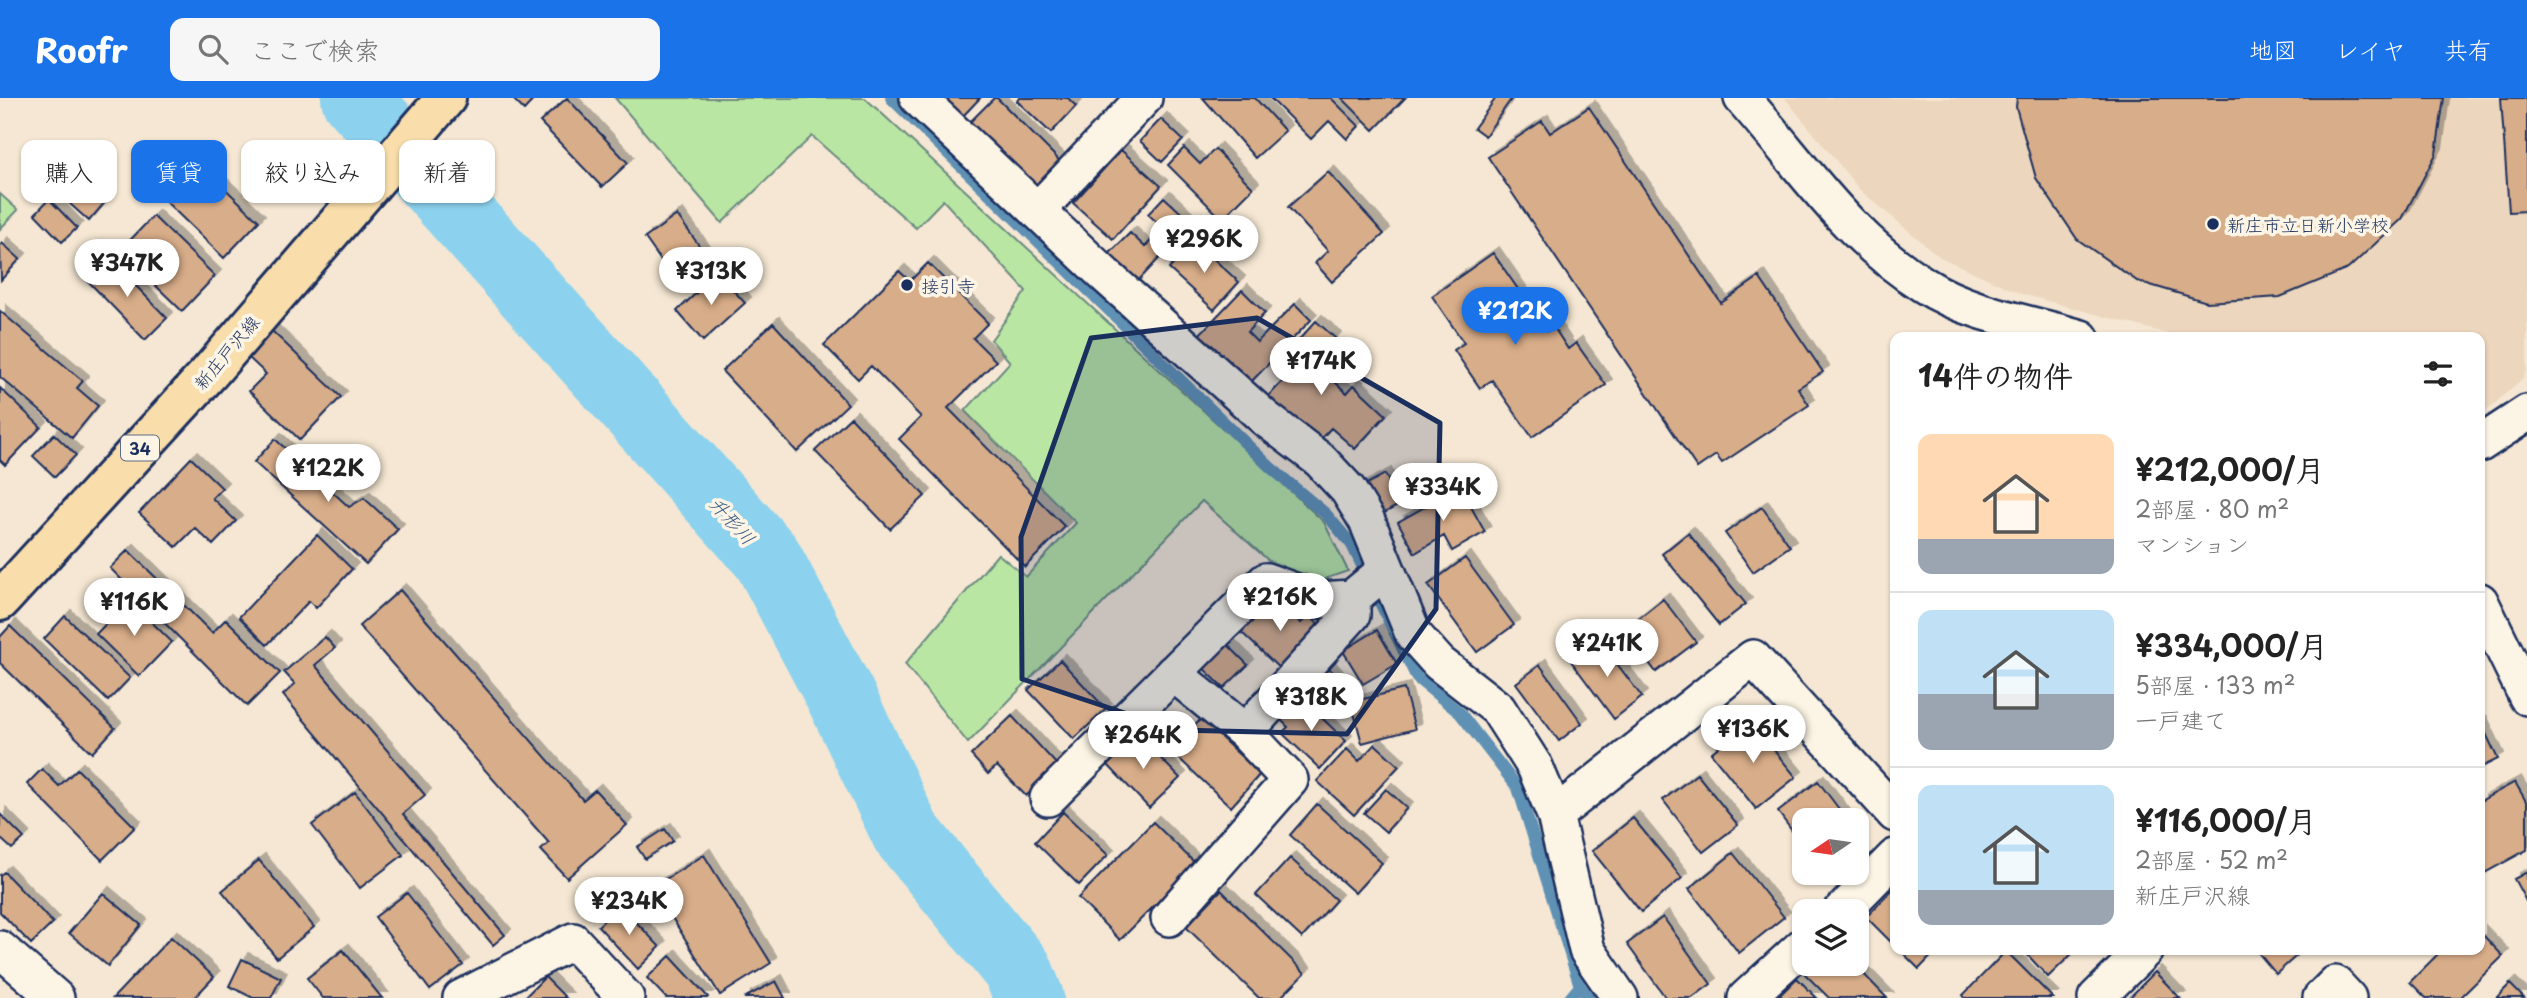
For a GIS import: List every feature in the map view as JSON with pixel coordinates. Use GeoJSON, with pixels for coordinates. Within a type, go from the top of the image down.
{"type":"FeatureCollection","features":[{"type":"Feature","properties":{"kind":"main road","name":"新庄戸沢線"},"geometry":{"type":"LineString","coordinates":[[0,601],[209,373],[276,292],[446,98]]}},
{"type":"Feature","properties":{"kind":"street"},"geometry":{"type":"LineString","coordinates":[[918,98],[1037,211],[1266,419],[1320,460],[1348,490],[1367,521],[1413,634],[1439,663],[1498,709],[1535,767],[1555,815],[1587,950],[1620,998]]}},
{"type":"Feature","properties":{"kind":"street"},"geometry":{"type":"LineString","coordinates":[[1037,211],[1144,98]]}},
{"type":"Feature","properties":{"kind":"street"},"geometry":{"type":"LineString","coordinates":[[1742,98],[1779,139],[1815,189],[1856,233],[1925,286],[1971,306],[2060,332]]}},
{"type":"Feature","properties":{"kind":"street"},"geometry":{"type":"LineString","coordinates":[[2485,441],[2527,413]]}},
{"type":"Feature","properties":{"kind":"street"},"geometry":{"type":"LineString","coordinates":[[1048,798],[1266,581],[1319,600],[1352,598],[1385,570]]}},
{"type":"Feature","properties":{"kind":"street"},"geometry":{"type":"LineString","coordinates":[[1245,732],[1352,615],[1352,598]]}},
{"type":"Feature","properties":{"kind":"street"},"geometry":{"type":"LineString","coordinates":[[2485,619],[2527,696]]}},
{"type":"Feature","properties":{"kind":"street"},"geometry":{"type":"LineString","coordinates":[[1555,815],[1753,658],[1890,809]]}},
{"type":"Feature","properties":{"kind":"street"},"geometry":{"type":"LineString","coordinates":[[1169,918],[1290,780],[1245,732],[1173,673]]}},
{"type":"Feature","properties":{"kind":"street"},"geometry":{"type":"LineString","coordinates":[[1853,899],[1890,862]]}},
{"type":"Feature","properties":{"kind":"street"},"geometry":{"type":"LineString","coordinates":[[461,998],[573,941],[626,998]]}},
{"type":"Feature","properties":{"kind":"street"},"geometry":{"type":"LineString","coordinates":[[0,949],[56,998]]}},
{"type":"Feature","properties":{"kind":"street"},"geometry":{"type":"LineString","coordinates":[[2096,998],[2140,955]]}},
{"type":"Feature","properties":{"kind":"street"},"geometry":{"type":"LineString","coordinates":[[1746,998],[1792,956]]}},
{"type":"Feature","properties":{"kind":"street"},"geometry":{"type":"LineString","coordinates":[[2320,998],[2335,984],[2348,998]]}},
{"type":"Feature","properties":{"kind":"highlighted area"},"geometry":{"type":"Polygon","coordinates":[[[1257,318],[1440,423],[1436,609],[1347,734],[1176,730],[1022,679],[1021,537],[1091,338],[1257,318]]]}},
{"type":"Feature","properties":{"kind":"shaded area","name":"新庄市立日新小学校"},"geometry":{"type":"Polygon","coordinates":[[[1785,98],[2527,98],[2527,370],[2523,378],[2485,411],[2485,332],[2161,332],[2022,294],[1940,257],[1860,190],[1785,98]]]}},
{"type":"Feature","properties":{"kind":"green space"},"geometry":{"type":"Polygon","coordinates":[[[615,98],[865,98],[1324,522],[1348,571],[1319,581],[1269,561],[1202,501],[968,743],[905,664],[998,554],[1026,577],[1076,523],[965,411],[1010,362],[991,340],[1026,291],[943,200],[916,228],[812,136],[722,223],[615,98]]]}},
{"type":"Feature","properties":{"kind":"green space"},"geometry":{"type":"Polygon","coordinates":[[[0,194],[18,210],[0,229],[0,194]]]}},
{"type":"Feature","properties":{"kind":"building"},"geometry":{"type":"Polygon","coordinates":[[[512,98],[535,98],[524,110],[512,98]]]}},
{"type":"Feature","properties":{"kind":"building"},"geometry":{"type":"Polygon","coordinates":[[[567,98],[628,163],[602,187],[540,122],[567,98]]]}},
{"type":"Feature","properties":{"kind":"building"},"geometry":{"type":"Polygon","coordinates":[[[942,98],[980,98],[962,117],[942,98]]]}},
{"type":"Feature","properties":{"kind":"building"},"geometry":{"type":"Polygon","coordinates":[[[994,98],[1061,162],[1032,191],[966,126],[994,98]]]}},
{"type":"Feature","properties":{"kind":"building"},"geometry":{"type":"Polygon","coordinates":[[[1019,98],[1068,98],[1076,106],[1051,133],[1017,101],[1019,98]]]}},
{"type":"Feature","properties":{"kind":"building"},"geometry":{"type":"Polygon","coordinates":[[[1203,98],[1255,98],[1285,131],[1255,158],[1203,98]]]}},
{"type":"Feature","properties":{"kind":"building"},"geometry":{"type":"Polygon","coordinates":[[[1270,98],[1331,98],[1359,126],[1347,139],[1329,121],[1311,139],[1270,98]]]}},
{"type":"Feature","properties":{"kind":"building"},"geometry":{"type":"Polygon","coordinates":[[[1342,98],[1405,98],[1374,130],[1342,98]]]}},
{"type":"Feature","properties":{"kind":"building"},"geometry":{"type":"Polygon","coordinates":[[[1496,98],[1512,98],[1485,136],[1474,128],[1496,98]]]}},
{"type":"Feature","properties":{"kind":"building"},"geometry":{"type":"Polygon","coordinates":[[[2017,98],[2444,98],[2436,154],[2402,219],[2348,269],[2280,297],[2207,302],[2137,281],[2077,239],[2036,178],[2016,107],[2017,98]]]}},
{"type":"Feature","properties":{"kind":"building"},"geometry":{"type":"Polygon","coordinates":[[[2501,98],[2527,98],[2527,211],[2509,212],[2501,98]]]}},
{"type":"Feature","properties":{"kind":"building"},"geometry":{"type":"Polygon","coordinates":[[[1589,107],[1721,303],[1759,277],[1823,372],[1798,388],[1809,405],[1722,463],[1716,455],[1697,468],[1488,157],[1542,121],[1550,133],[1589,107]]]}},
{"type":"Feature","properties":{"kind":"building"},"geometry":{"type":"Polygon","coordinates":[[[1161,119],[1183,140],[1162,162],[1140,141],[1161,119]]]}},
{"type":"Feature","properties":{"kind":"building"},"geometry":{"type":"Polygon","coordinates":[[[1184,148],[1200,164],[1215,149],[1253,188],[1222,219],[1168,165],[1184,148]]]}},
{"type":"Feature","properties":{"kind":"building"},"geometry":{"type":"Polygon","coordinates":[[[1121,150],[1161,186],[1113,239],[1073,203],[1121,150]]]}},
{"type":"Feature","properties":{"kind":"building"},"geometry":{"type":"Polygon","coordinates":[[[1328,172],[1384,234],[1332,282],[1315,263],[1328,251],[1288,207],[1328,172]]]}},
{"type":"Feature","properties":{"kind":"building"},"geometry":{"type":"Polygon","coordinates":[[[227,190],[259,221],[224,258],[167,203],[227,203],[227,190]]]}},
{"type":"Feature","properties":{"kind":"building"},"geometry":{"type":"Polygon","coordinates":[[[1164,197],[1192,223],[1138,281],[1109,254],[1130,233],[1145,247],[1163,228],[1148,214],[1164,197]]]}},
{"type":"Feature","properties":{"kind":"building"},"geometry":{"type":"Polygon","coordinates":[[[45,203],[53,203],[77,228],[62,242],[35,214],[45,203]]]}},
{"type":"Feature","properties":{"kind":"building"},"geometry":{"type":"Polygon","coordinates":[[[69,203],[104,203],[89,221],[69,203]]]}},
{"type":"Feature","properties":{"kind":"building"},"geometry":{"type":"Polygon","coordinates":[[[677,215],[711,262],[678,285],[645,238],[677,215]]]}},
{"type":"Feature","properties":{"kind":"building"},"geometry":{"type":"Polygon","coordinates":[[[153,216],[215,276],[182,311],[120,251],[153,216]]]}},
{"type":"Feature","properties":{"kind":"building"},"geometry":{"type":"Polygon","coordinates":[[[1194,241],[1239,282],[1214,310],[1169,269],[1194,241]]]}},
{"type":"Feature","properties":{"kind":"building"},"geometry":{"type":"Polygon","coordinates":[[[2,243],[20,259],[1,280],[0,246],[2,243]]]}},
{"type":"Feature","properties":{"kind":"building"},"geometry":{"type":"Polygon","coordinates":[[[1493,253],[1547,331],[1553,326],[1568,349],[1576,343],[1606,385],[1532,437],[1492,380],[1480,388],[1454,350],[1464,343],[1432,296],[1493,253]]]}},
{"type":"Feature","properties":{"kind":"building"},"geometry":{"type":"Polygon","coordinates":[[[109,258],[167,318],[145,340],[87,280],[109,258]]]}},
{"type":"Feature","properties":{"kind":"building"},"geometry":{"type":"Polygon","coordinates":[[[928,263],[988,323],[973,338],[996,361],[948,408],[1065,527],[1025,567],[899,439],[921,417],[871,366],[858,379],[824,345],[899,271],[910,281],[928,263]]]}},
{"type":"Feature","properties":{"kind":"building"},"geometry":{"type":"Polygon","coordinates":[[[718,273],[745,303],[703,341],[677,311],[718,273]]]}},
{"type":"Feature","properties":{"kind":"building"},"geometry":{"type":"Polygon","coordinates":[[[1242,290],[1265,313],[1247,332],[1257,342],[1295,304],[1311,320],[1247,386],[1197,337],[1242,290]]]}},
{"type":"Feature","properties":{"kind":"building"},"geometry":{"type":"Polygon","coordinates":[[[0,311],[83,381],[77,388],[98,406],[72,438],[0,377],[0,311]]]}},
{"type":"Feature","properties":{"kind":"building"},"geometry":{"type":"Polygon","coordinates":[[[1316,321],[1335,338],[1313,362],[1347,393],[1354,385],[1386,415],[1355,449],[1331,428],[1313,447],[1264,401],[1297,366],[1285,355],[1316,321]]]}},
{"type":"Feature","properties":{"kind":"building"},"geometry":{"type":"Polygon","coordinates":[[[773,323],[848,404],[797,452],[722,371],[773,323]]]}},
{"type":"Feature","properties":{"kind":"building"},"geometry":{"type":"Polygon","coordinates":[[[271,330],[341,397],[300,440],[249,391],[266,374],[247,356],[271,330]]]}},
{"type":"Feature","properties":{"kind":"building"},"geometry":{"type":"Polygon","coordinates":[[[0,388],[41,427],[5,465],[0,460],[0,388]]]}},
{"type":"Feature","properties":{"kind":"building"},"geometry":{"type":"Polygon","coordinates":[[[851,417],[925,496],[890,529],[815,451],[851,417]]]}},
{"type":"Feature","properties":{"kind":"building"},"geometry":{"type":"Polygon","coordinates":[[[54,434],[76,455],[55,477],[33,456],[54,434]]]}},
{"type":"Feature","properties":{"kind":"building"},"geometry":{"type":"Polygon","coordinates":[[[275,439],[349,507],[364,498],[398,529],[366,564],[254,462],[275,439]]]}},
{"type":"Feature","properties":{"kind":"building"},"geometry":{"type":"Polygon","coordinates":[[[191,458],[222,488],[212,498],[236,521],[213,545],[195,528],[176,547],[139,513],[191,458]]]}},
{"type":"Feature","properties":{"kind":"building"},"geometry":{"type":"Polygon","coordinates":[[[1385,474],[1401,504],[1377,517],[1361,487],[1385,474]]]}},
{"type":"Feature","properties":{"kind":"building"},"geometry":{"type":"Polygon","coordinates":[[[1460,487],[1485,532],[1452,551],[1444,536],[1415,553],[1398,522],[1460,487]]]}},
{"type":"Feature","properties":{"kind":"building"},"geometry":{"type":"Polygon","coordinates":[[[1762,507],[1790,546],[1753,572],[1725,533],[1762,507]]]}},
{"type":"Feature","properties":{"kind":"building"},"geometry":{"type":"Polygon","coordinates":[[[1688,533],[1746,604],[1719,625],[1662,554],[1688,533]]]}},
{"type":"Feature","properties":{"kind":"building"},"geometry":{"type":"Polygon","coordinates":[[[317,535],[352,569],[316,608],[309,601],[267,645],[239,617],[317,535]]]}},
{"type":"Feature","properties":{"kind":"building"},"geometry":{"type":"Polygon","coordinates":[[[128,550],[212,633],[226,619],[280,673],[247,706],[110,568],[128,550]]]}},
{"type":"Feature","properties":{"kind":"building"},"geometry":{"type":"Polygon","coordinates":[[[1465,558],[1514,625],[1477,652],[1428,585],[1465,558]]]}},
{"type":"Feature","properties":{"kind":"building"},"geometry":{"type":"Polygon","coordinates":[[[400,590],[583,800],[595,790],[627,825],[567,878],[541,850],[549,843],[359,626],[400,590]]]}},
{"type":"Feature","properties":{"kind":"building"},"geometry":{"type":"Polygon","coordinates":[[[1271,593],[1301,623],[1309,615],[1325,631],[1284,673],[1237,628],[1271,593]]]}},
{"type":"Feature","properties":{"kind":"building"},"geometry":{"type":"Polygon","coordinates":[[[1663,599],[1696,642],[1656,672],[1624,630],[1663,599]]]}},
{"type":"Feature","properties":{"kind":"building"},"geometry":{"type":"Polygon","coordinates":[[[129,600],[172,642],[139,676],[96,634],[129,600]]]}},
{"type":"Feature","properties":{"kind":"building"},"geometry":{"type":"Polygon","coordinates":[[[65,616],[130,678],[108,701],[44,639],[65,616]]]}},
{"type":"Feature","properties":{"kind":"building"},"geometry":{"type":"Polygon","coordinates":[[[10,626],[115,728],[92,753],[0,663],[0,637],[10,626]]]}},
{"type":"Feature","properties":{"kind":"building"},"geometry":{"type":"Polygon","coordinates":[[[1377,630],[1397,664],[1363,684],[1343,651],[1377,630]]]}},
{"type":"Feature","properties":{"kind":"building"},"geometry":{"type":"Polygon","coordinates":[[[325,637],[335,648],[315,665],[425,795],[403,814],[505,935],[493,945],[283,695],[295,684],[284,672],[325,637]]]}},
{"type":"Feature","properties":{"kind":"building"},"geometry":{"type":"Polygon","coordinates":[[[1599,640],[1642,697],[1614,719],[1571,661],[1599,640]]]}},
{"type":"Feature","properties":{"kind":"building"},"geometry":{"type":"Polygon","coordinates":[[[1224,641],[1248,665],[1224,688],[1200,665],[1224,641]]]}},
{"type":"Feature","properties":{"kind":"building"},"geometry":{"type":"Polygon","coordinates":[[[1060,660],[1106,709],[1074,739],[1028,690],[1060,660]]]}},
{"type":"Feature","properties":{"kind":"building"},"geometry":{"type":"Polygon","coordinates":[[[1540,665],[1582,723],[1559,741],[1516,683],[1540,665]]]}},
{"type":"Feature","properties":{"kind":"building"},"geometry":{"type":"Polygon","coordinates":[[[1329,668],[1346,688],[1325,707],[1307,687],[1329,668]]]}},
{"type":"Feature","properties":{"kind":"building"},"geometry":{"type":"Polygon","coordinates":[[[1404,689],[1415,729],[1362,743],[1351,702],[1404,689]]]}},
{"type":"Feature","properties":{"kind":"building"},"geometry":{"type":"Polygon","coordinates":[[[1300,697],[1346,741],[1320,769],[1282,733],[1288,727],[1280,719],[1300,697]]]}},
{"type":"Feature","properties":{"kind":"building"},"geometry":{"type":"Polygon","coordinates":[[[1012,716],[1058,766],[1026,796],[997,766],[988,774],[971,755],[1012,716]]]}},
{"type":"Feature","properties":{"kind":"building"},"geometry":{"type":"Polygon","coordinates":[[[1201,719],[1260,774],[1231,807],[1171,751],[1201,719]]]}},
{"type":"Feature","properties":{"kind":"building"},"geometry":{"type":"Polygon","coordinates":[[[1750,721],[1796,777],[1756,809],[1711,753],[1750,721]]]}},
{"type":"Feature","properties":{"kind":"building"},"geometry":{"type":"Polygon","coordinates":[[[2485,732],[2498,759],[2485,766],[2485,732]]]}},
{"type":"Feature","properties":{"kind":"building"},"geometry":{"type":"Polygon","coordinates":[[[1136,733],[1180,778],[1149,808],[1106,763],[1136,733]]]}},
{"type":"Feature","properties":{"kind":"building"},"geometry":{"type":"Polygon","coordinates":[[[1375,744],[1399,766],[1354,815],[1317,781],[1347,749],[1359,761],[1375,744]]]}},
{"type":"Feature","properties":{"kind":"building"},"geometry":{"type":"Polygon","coordinates":[[[42,769],[59,786],[77,769],[135,827],[102,860],[27,784],[42,769]]]}},
{"type":"Feature","properties":{"kind":"building"},"geometry":{"type":"Polygon","coordinates":[[[1697,774],[1738,825],[1703,852],[1663,800],[1697,774]]]}},
{"type":"Feature","properties":{"kind":"building"},"geometry":{"type":"Polygon","coordinates":[[[1818,781],[1838,808],[1792,808],[1792,831],[1778,812],[1818,781]]]}},
{"type":"Feature","properties":{"kind":"building"},"geometry":{"type":"Polygon","coordinates":[[[2515,782],[2527,803],[2527,850],[2485,873],[2485,798],[2515,782]]]}},
{"type":"Feature","properties":{"kind":"building"},"geometry":{"type":"Polygon","coordinates":[[[1386,789],[1407,808],[1386,832],[1364,813],[1386,789]]]}},
{"type":"Feature","properties":{"kind":"building"},"geometry":{"type":"Polygon","coordinates":[[[355,792],[403,855],[360,888],[312,825],[355,792]]]}},
{"type":"Feature","properties":{"kind":"building"},"geometry":{"type":"Polygon","coordinates":[[[1317,804],[1382,863],[1355,893],[1290,835],[1317,804]]]}},
{"type":"Feature","properties":{"kind":"building"},"geometry":{"type":"Polygon","coordinates":[[[1063,812],[1108,855],[1079,885],[1035,842],[1063,812]]]}},
{"type":"Feature","properties":{"kind":"building"},"geometry":{"type":"Polygon","coordinates":[[[0,814],[24,838],[12,849],[0,838],[0,814]]]}},
{"type":"Feature","properties":{"kind":"building"},"geometry":{"type":"Polygon","coordinates":[[[1633,818],[1682,878],[1641,912],[1592,851],[1633,818]]]}},
{"type":"Feature","properties":{"kind":"building"},"geometry":{"type":"Polygon","coordinates":[[[1153,822],[1196,864],[1120,940],[1078,898],[1153,822]]]}},
{"type":"Feature","properties":{"kind":"building"},"geometry":{"type":"Polygon","coordinates":[[[665,829],[673,841],[645,859],[637,847],[665,829]]]}},
{"type":"Feature","properties":{"kind":"building"},"geometry":{"type":"Polygon","coordinates":[[[1733,853],[1784,917],[1739,953],[1689,889],[1733,853]]]}},
{"type":"Feature","properties":{"kind":"building"},"geometry":{"type":"Polygon","coordinates":[[[704,855],[771,963],[720,995],[653,887],[704,855]]]}},
{"type":"Feature","properties":{"kind":"building"},"geometry":{"type":"Polygon","coordinates":[[[1290,858],[1336,900],[1302,938],[1256,895],[1290,858]]]}},
{"type":"Feature","properties":{"kind":"building"},"geometry":{"type":"Polygon","coordinates":[[[259,860],[314,927],[277,958],[222,891],[259,860]]]}},
{"type":"Feature","properties":{"kind":"building"},"geometry":{"type":"Polygon","coordinates":[[[4,872],[53,923],[31,944],[0,912],[0,875],[4,872]]]}},
{"type":"Feature","properties":{"kind":"building"},"geometry":{"type":"Polygon","coordinates":[[[2527,872],[2527,903],[2514,879],[2527,872]]]}},
{"type":"Feature","properties":{"kind":"building"},"geometry":{"type":"Polygon","coordinates":[[[1221,890],[1305,973],[1280,998],[1259,998],[1186,927],[1221,890]]]}},
{"type":"Feature","properties":{"kind":"building"},"geometry":{"type":"Polygon","coordinates":[[[1890,892],[1890,941],[1869,920],[1869,914],[1890,892]]]}},
{"type":"Feature","properties":{"kind":"building"},"geometry":{"type":"Polygon","coordinates":[[[103,893],[141,925],[108,966],[69,933],[103,893]]]}},
{"type":"Feature","properties":{"kind":"building"},"geometry":{"type":"Polygon","coordinates":[[[407,893],[463,965],[430,990],[375,917],[407,893]]]}},
{"type":"Feature","properties":{"kind":"building"},"geometry":{"type":"Polygon","coordinates":[[[620,905],[660,947],[638,969],[598,926],[620,905]]]}},
{"type":"Feature","properties":{"kind":"building"},"geometry":{"type":"Polygon","coordinates":[[[1663,917],[1711,984],[1692,998],[1666,998],[1627,944],[1663,917]]]}},
{"type":"Feature","properties":{"kind":"building"},"geometry":{"type":"Polygon","coordinates":[[[171,937],[214,977],[194,998],[113,998],[171,937]]]}},
{"type":"Feature","properties":{"kind":"building"},"geometry":{"type":"Polygon","coordinates":[[[2485,937],[2503,956],[2460,998],[2426,998],[2410,982],[2437,955],[2485,955],[2485,937]]]}},
{"type":"Feature","properties":{"kind":"building"},"geometry":{"type":"Polygon","coordinates":[[[343,950],[382,998],[323,998],[307,978],[343,950]]]}},
{"type":"Feature","properties":{"kind":"building"},"geometry":{"type":"Polygon","coordinates":[[[1905,955],[1932,955],[1919,969],[1905,955]]]}},
{"type":"Feature","properties":{"kind":"building"},"geometry":{"type":"Polygon","coordinates":[[[2002,955],[2010,955],[2053,998],[1965,998],[1963,995],[2002,955]]]}},
{"type":"Feature","properties":{"kind":"building"},"geometry":{"type":"Polygon","coordinates":[[[2028,955],[2071,955],[2048,977],[2028,955]]]}},
{"type":"Feature","properties":{"kind":"building"},"geometry":{"type":"Polygon","coordinates":[[[2260,955],[2297,955],[2276,974],[2260,955]]]}},
{"type":"Feature","properties":{"kind":"building"},"geometry":{"type":"Polygon","coordinates":[[[670,956],[707,998],[666,998],[647,978],[670,956]]]}},
{"type":"Feature","properties":{"kind":"building"},"geometry":{"type":"Polygon","coordinates":[[[242,959],[281,978],[271,998],[253,998],[229,986],[242,959]]]}},
{"type":"Feature","properties":{"kind":"building"},"geometry":{"type":"Polygon","coordinates":[[[2155,972],[2180,998],[2129,998],[2155,972]]]}},
{"type":"Feature","properties":{"kind":"building"},"geometry":{"type":"Polygon","coordinates":[[[1807,976],[1866,976],[1887,998],[1829,998],[1807,976]]]}},
{"type":"Feature","properties":{"kind":"building"},"geometry":{"type":"Polygon","coordinates":[[[545,977],[566,998],[524,998],[545,977]]]}},
{"type":"Feature","properties":{"kind":"building"},"geometry":{"type":"Polygon","coordinates":[[[1797,978],[1817,998],[1783,998],[1780,995],[1797,978]]]}},
{"type":"Feature","properties":{"kind":"building"},"geometry":{"type":"Polygon","coordinates":[[[776,981],[785,998],[744,998],[776,981]]]}},
{"type":"Feature","properties":{"kind":"building"},"geometry":{"type":"Polygon","coordinates":[[[2510,984],[2524,998],[2496,998],[2510,984]]]}},
{"type":"Feature","properties":{"kind":"waterway","name":"升形川"},"geometry":{"type":"LineString","coordinates":[[356,98],[767,557],[841,697],[906,833],[1018,970],[1029,998]]}},
{"type":"Feature","properties":{"kind":"waterway"},"geometry":{"type":"LineString","coordinates":[[891,98],[1270,467],[1326,514],[1352,545],[1417,678],[1460,713],[1518,788],[1580,986],[1589,998]]}},
{"type":"Feature","properties":{"kind":"waterway"},"geometry":{"type":"LineString","coordinates":[[1570,998],[1580,986]]}},
{"type":"Feature","properties":{"kind":"place","name":"新庄市立日新小学校"},"geometry":{"type":"Point","coordinates":[2213,224]}},
{"type":"Feature","properties":{"kind":"place","name":"接引寺"},"geometry":{"type":"Point","coordinates":[907,285]}}]}
